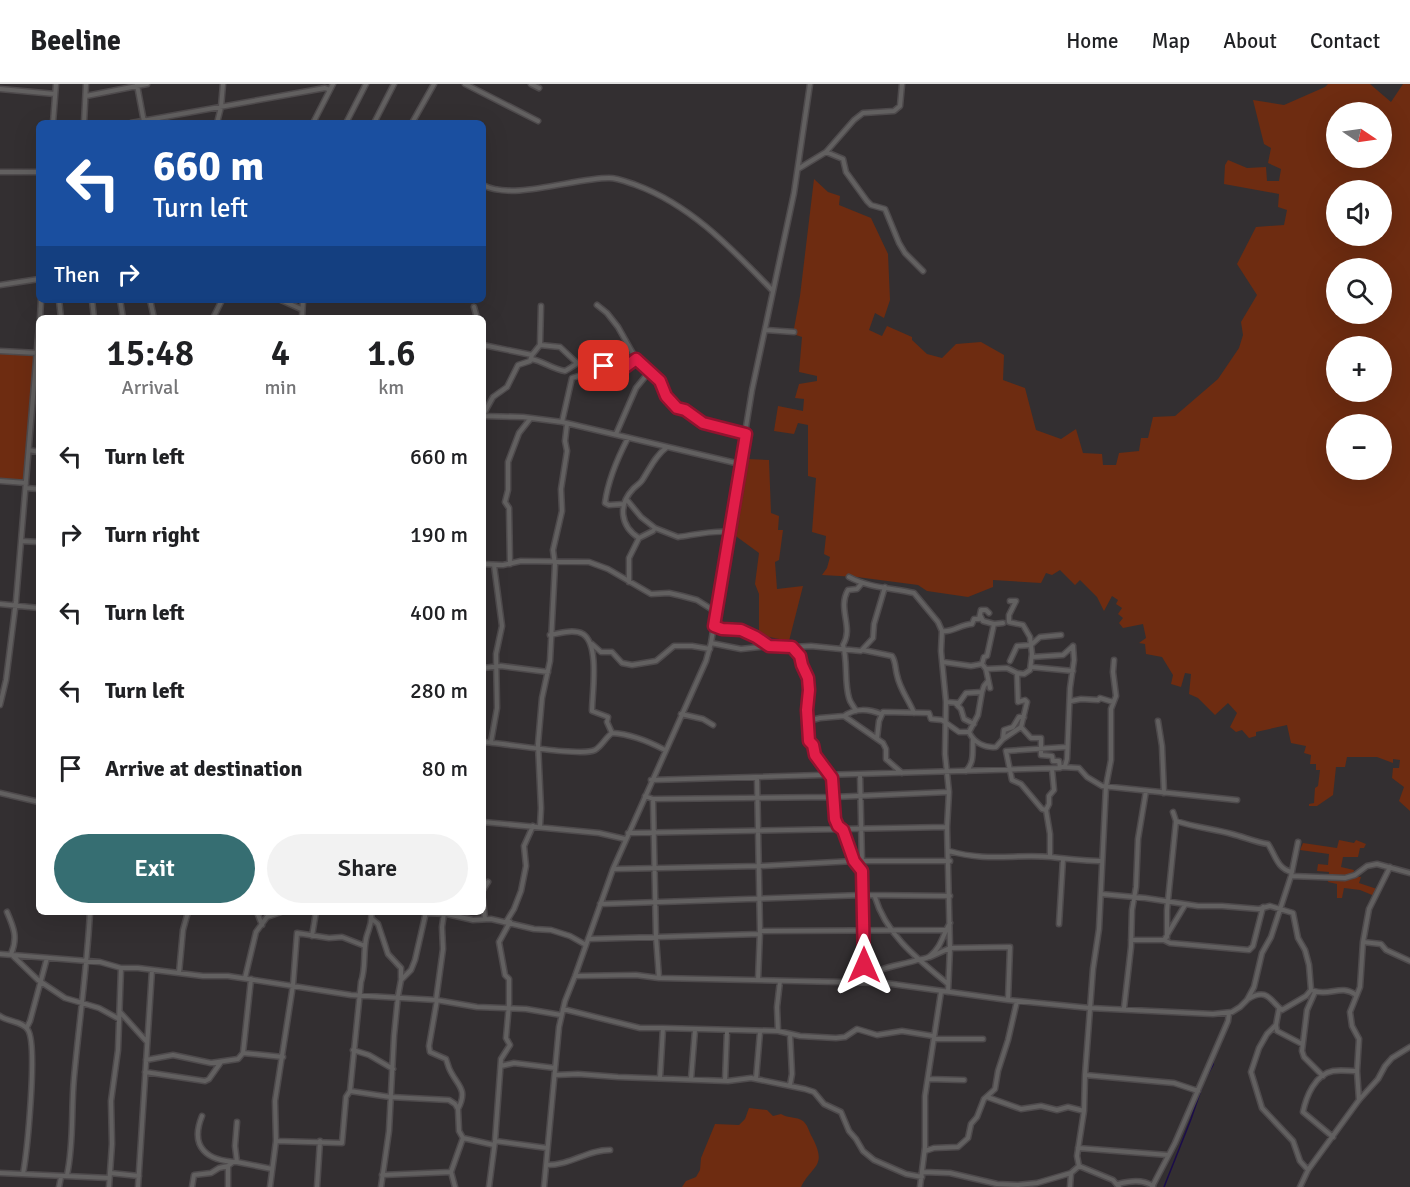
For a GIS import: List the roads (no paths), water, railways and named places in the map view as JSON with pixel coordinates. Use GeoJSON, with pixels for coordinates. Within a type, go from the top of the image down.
{"type":"FeatureCollection","features":[{"type":"Feature","properties":{"kind":"street"},"geometry":{"type":"LineString","coordinates":[[53,120],[56,84]]}},
{"type":"Feature","properties":{"kind":"street"},"geometry":{"type":"LineString","coordinates":[[84,120],[86,84]]}},
{"type":"Feature","properties":{"kind":"street"},"geometry":{"type":"LineString","coordinates":[[86,96],[147,84]]}},
{"type":"Feature","properties":{"kind":"street"},"geometry":{"type":"LineString","coordinates":[[218,120],[223,84]]}},
{"type":"Feature","properties":{"kind":"street"},"geometry":{"type":"LineString","coordinates":[[315,120],[333,84]]}},
{"type":"Feature","properties":{"kind":"street"},"geometry":{"type":"LineString","coordinates":[[348,120],[366,84]]}},
{"type":"Feature","properties":{"kind":"street"},"geometry":{"type":"LineString","coordinates":[[376,120],[394,84]]}},
{"type":"Feature","properties":{"kind":"street"},"geometry":{"type":"LineString","coordinates":[[414,120],[434,84]]}},
{"type":"Feature","properties":{"kind":"street"},"geometry":{"type":"LineString","coordinates":[[465,84],[538,121]]}},
{"type":"Feature","properties":{"kind":"street"},"geometry":{"type":"LineString","coordinates":[[531,84],[539,88]]}},
{"type":"Feature","properties":{"kind":"street"},"geometry":{"type":"LineString","coordinates":[[544,1187],[561,1015],[625,839],[710,650],[752,390],[798,169],[810,84]]}},
{"type":"Feature","properties":{"kind":"street"},"geometry":{"type":"LineString","coordinates":[[798,169],[826,152],[862,113],[894,111],[900,106],[902,84]]}},
{"type":"Feature","properties":{"kind":"street"},"geometry":{"type":"LineString","coordinates":[[137,85],[144,120]]}},
{"type":"Feature","properties":{"kind":"street"},"geometry":{"type":"LineString","coordinates":[[0,88],[55,94]]}},
{"type":"Feature","properties":{"kind":"street"},"geometry":{"type":"LineString","coordinates":[[154,120],[325,88],[330,90]]}},
{"type":"Feature","properties":{"kind":"street"},"geometry":{"type":"LineString","coordinates":[[826,152],[841,157],[846,172],[871,205],[885,209],[899,243],[923,271]]}},
{"type":"Feature","properties":{"kind":"street"},"geometry":{"type":"LineString","coordinates":[[0,172],[36,172]]}},
{"type":"Feature","properties":{"kind":"street"},"geometry":{"type":"LineString","coordinates":[[486,186],[508,192],[603,178],[621,180],[659,194],[674,203],[723,240],[773,291]]}},
{"type":"Feature","properties":{"kind":"street"},"geometry":{"type":"LineString","coordinates":[[0,285],[36,279]]}},
{"type":"Feature","properties":{"kind":"street"},"geometry":{"type":"LineString","coordinates":[[288,303],[301,309]]}},
{"type":"Feature","properties":{"kind":"street"},"geometry":{"type":"LineString","coordinates":[[302,303],[302,315]]}},
{"type":"Feature","properties":{"kind":"street"},"geometry":{"type":"LineString","coordinates":[[597,305],[612,319],[628,342],[636,359],[663,384],[666,396],[677,408],[685,410],[703,423],[746,434]]}},
{"type":"Feature","properties":{"kind":"street"},"geometry":{"type":"LineString","coordinates":[[486,410],[493,397],[507,387],[518,365],[531,357],[540,345],[541,306]]}},
{"type":"Feature","properties":{"kind":"street"},"geometry":{"type":"LineString","coordinates":[[474,307],[476,315]]}},
{"type":"Feature","properties":{"kind":"street"},"geometry":{"type":"LineString","coordinates":[[766,330],[794,332]]}},
{"type":"Feature","properties":{"kind":"street"},"geometry":{"type":"LineString","coordinates":[[540,345],[560,347],[578,363]]}},
{"type":"Feature","properties":{"kind":"street"},"geometry":{"type":"LineString","coordinates":[[486,346],[531,357],[549,367],[566,371],[574,363],[586,359],[594,359],[602,366]]}},
{"type":"Feature","properties":{"kind":"street"},"geometry":{"type":"LineString","coordinates":[[0,351],[36,353]]}},
{"type":"Feature","properties":{"kind":"street"},"geometry":{"type":"LineString","coordinates":[[562,422],[572,378],[615,363],[618,368],[624,368],[636,359]]}},
{"type":"Feature","properties":{"kind":"street"},"geometry":{"type":"LineString","coordinates":[[616,434],[636,388],[649,372]]}},
{"type":"Feature","properties":{"kind":"street"},"geometry":{"type":"LineString","coordinates":[[0,705],[6,680],[36,375]]}},
{"type":"Feature","properties":{"kind":"street"},"geometry":{"type":"LineString","coordinates":[[486,415],[562,422],[740,464]]}},
{"type":"Feature","properties":{"kind":"street"},"geometry":{"type":"LineString","coordinates":[[510,564],[509,508],[506,502],[507,468],[519,432],[530,419]]}},
{"type":"Feature","properties":{"kind":"street"},"geometry":{"type":"LineString","coordinates":[[540,826],[538,748],[542,698],[550,661],[553,550],[562,511],[561,489],[567,451],[565,441],[567,424]]}},
{"type":"Feature","properties":{"kind":"street"},"geometry":{"type":"LineString","coordinates":[[626,502],[609,505],[606,503],[607,490],[615,465],[628,438]]}},
{"type":"Feature","properties":{"kind":"street"},"geometry":{"type":"LineString","coordinates":[[639,538],[626,528],[623,519],[626,502],[631,491],[642,481],[657,456],[666,448]]}},
{"type":"Feature","properties":{"kind":"street"},"geometry":{"type":"LineString","coordinates":[[29,450],[36,451]]}},
{"type":"Feature","properties":{"kind":"street"},"geometry":{"type":"LineString","coordinates":[[0,482],[36,488]]}},
{"type":"Feature","properties":{"kind":"street"},"geometry":{"type":"LineString","coordinates":[[626,502],[655,528],[678,537],[691,533],[729,532]]}},
{"type":"Feature","properties":{"kind":"street"},"geometry":{"type":"LineString","coordinates":[[629,582],[629,558],[639,538],[655,528]]}},
{"type":"Feature","properties":{"kind":"street"},"geometry":{"type":"LineString","coordinates":[[21,541],[36,542]]}},
{"type":"Feature","properties":{"kind":"street"},"geometry":{"type":"LineString","coordinates":[[486,565],[494,566],[521,561],[580,561],[600,565],[651,594],[669,593],[697,600],[700,604],[717,612]]}},
{"type":"Feature","properties":{"kind":"street"},"geometry":{"type":"LineString","coordinates":[[491,742],[497,708],[495,654],[502,626],[494,566]]}},
{"type":"Feature","properties":{"kind":"street"},"geometry":{"type":"LineString","coordinates":[[849,577],[862,584],[885,587],[903,593],[912,592],[917,595],[938,622],[942,631],[941,651],[946,702],[945,754],[949,792],[947,827],[950,861],[948,992]]}},
{"type":"Feature","properties":{"kind":"street"},"geometry":{"type":"LineString","coordinates":[[856,711],[849,698],[843,645],[848,637],[845,618],[846,592],[857,590],[862,584]]}},
{"type":"Feature","properties":{"kind":"street"},"geometry":{"type":"LineString","coordinates":[[861,651],[873,638],[874,624],[885,587]]}},
{"type":"Feature","properties":{"kind":"street"},"geometry":{"type":"LineString","coordinates":[[986,669],[1007,669],[1017,674],[1024,674],[1031,668],[1030,637],[1022,623],[1009,622],[1009,615],[1016,601],[1010,602]]}},
{"type":"Feature","properties":{"kind":"street"},"geometry":{"type":"LineString","coordinates":[[0,604],[36,608]]}},
{"type":"Feature","properties":{"kind":"street"},"geometry":{"type":"LineString","coordinates":[[942,631],[948,632],[966,624],[972,624],[974,619],[979,619],[981,610],[989,613]]}},
{"type":"Feature","properties":{"kind":"street"},"geometry":{"type":"LineString","coordinates":[[980,615],[983,621],[1004,624]]}},
{"type":"Feature","properties":{"kind":"street"},"geometry":{"type":"LineString","coordinates":[[982,664],[984,657],[987,656],[994,624]]}},
{"type":"Feature","properties":{"kind":"street"},"geometry":{"type":"LineString","coordinates":[[714,626],[741,630],[769,646]]}},
{"type":"Feature","properties":{"kind":"street"},"geometry":{"type":"LineString","coordinates":[[550,635],[580,633],[601,651],[612,652],[622,663],[629,665],[656,661],[674,646],[692,646],[710,650]]}},
{"type":"Feature","properties":{"kind":"street"},"geometry":{"type":"LineString","coordinates":[[1010,661],[1017,645],[1031,645],[1040,637],[1061,635]]}},
{"type":"Feature","properties":{"kind":"street"},"geometry":{"type":"LineString","coordinates":[[711,643],[741,649],[811,646],[868,650],[892,656],[895,660],[902,692],[914,713]]}},
{"type":"Feature","properties":{"kind":"street"},"geometry":{"type":"LineString","coordinates":[[591,644],[595,678],[592,711],[608,717],[612,733]]}},
{"type":"Feature","properties":{"kind":"street"},"geometry":{"type":"LineString","coordinates":[[1032,657],[1063,655],[1073,646],[1066,764],[1062,768]]}},
{"type":"Feature","properties":{"kind":"street"},"geometry":{"type":"LineString","coordinates":[[792,647],[800,656],[808,678],[809,741],[813,745],[815,755],[832,778],[835,819],[843,830],[854,861],[862,871]]}},
{"type":"Feature","properties":{"kind":"street"},"geometry":{"type":"LineString","coordinates":[[1079,1166],[1078,1148],[1084,1111],[1090,1008],[1101,894],[1106,786],[1111,760],[1111,709],[1116,696],[1114,660]]}},
{"type":"Feature","properties":{"kind":"street"},"geometry":{"type":"LineString","coordinates":[[943,662],[971,666],[982,664]]}},
{"type":"Feature","properties":{"kind":"street"},"geometry":{"type":"LineString","coordinates":[[982,664],[986,669],[990,688]]}},
{"type":"Feature","properties":{"kind":"street"},"geometry":{"type":"LineString","coordinates":[[486,668],[548,672]]}},
{"type":"Feature","properties":{"kind":"street"},"geometry":{"type":"LineString","coordinates":[[1031,668],[1072,671]]}},
{"type":"Feature","properties":{"kind":"street"},"geometry":{"type":"LineString","coordinates":[[996,747],[1003,739],[1022,727],[1027,702],[1025,700],[1018,702],[1017,674]]}},
{"type":"Feature","properties":{"kind":"street"},"geometry":{"type":"LineString","coordinates":[[969,732],[978,716],[984,686],[989,681]]}},
{"type":"Feature","properties":{"kind":"street"},"geometry":{"type":"LineString","coordinates":[[946,702],[959,703],[966,693],[982,692]]}},
{"type":"Feature","properties":{"kind":"street"},"geometry":{"type":"LineString","coordinates":[[1071,701],[1100,698],[1113,702]]}},
{"type":"Feature","properties":{"kind":"street"},"geometry":{"type":"LineString","coordinates":[[956,703],[964,719],[974,724]]}},
{"type":"Feature","properties":{"kind":"street"},"geometry":{"type":"LineString","coordinates":[[808,721],[844,716],[856,711],[881,714],[891,711],[929,713],[931,719],[942,720],[959,732],[969,732]]}},
{"type":"Feature","properties":{"kind":"street"},"geometry":{"type":"LineString","coordinates":[[681,714],[703,719],[713,725]]}},
{"type":"Feature","properties":{"kind":"street"},"geometry":{"type":"LineString","coordinates":[[877,738],[881,714]]}},
{"type":"Feature","properties":{"kind":"street"},"geometry":{"type":"LineString","coordinates":[[844,716],[883,743],[886,749],[886,759],[902,773]]}},
{"type":"Feature","properties":{"kind":"street"},"geometry":{"type":"LineString","coordinates":[[1003,739],[1004,730],[1013,727],[1019,717],[1024,717]]}},
{"type":"Feature","properties":{"kind":"street"},"geometry":{"type":"LineString","coordinates":[[1158,720],[1162,746],[1164,793]]}},
{"type":"Feature","properties":{"kind":"street"},"geometry":{"type":"LineString","coordinates":[[1022,727],[1031,738],[1041,738],[1041,755],[1052,756],[1053,761],[1059,761],[1062,768]]}},
{"type":"Feature","properties":{"kind":"street"},"geometry":{"type":"LineString","coordinates":[[969,732],[973,739],[983,746],[1006,751],[1067,747]]}},
{"type":"Feature","properties":{"kind":"street"},"geometry":{"type":"LineString","coordinates":[[486,742],[555,751],[593,751],[612,733]]}},
{"type":"Feature","properties":{"kind":"street"},"geometry":{"type":"LineString","coordinates":[[612,733],[633,736],[665,750]]}},
{"type":"Feature","properties":{"kind":"street"},"geometry":{"type":"LineString","coordinates":[[965,771],[973,760],[973,739]]}},
{"type":"Feature","properties":{"kind":"street"},"geometry":{"type":"LineString","coordinates":[[1006,751],[1012,780],[1021,784],[1042,809],[1046,810]]}},
{"type":"Feature","properties":{"kind":"street"},"geometry":{"type":"LineString","coordinates":[[651,780],[1009,768],[1079,768],[1092,780],[1106,786],[1238,800]]}},
{"type":"Feature","properties":{"kind":"street"},"geometry":{"type":"LineString","coordinates":[[1050,857],[1050,834],[1046,810],[1049,796],[1054,790],[1052,769]]}},
{"type":"Feature","properties":{"kind":"street"},"geometry":{"type":"LineString","coordinates":[[860,774],[864,982]]}},
{"type":"Feature","properties":{"kind":"street"},"geometry":{"type":"LineString","coordinates":[[757,778],[760,866],[758,980]]}},
{"type":"Feature","properties":{"kind":"street"},"geometry":{"type":"LineString","coordinates":[[1124,1008],[1135,898],[1138,839],[1146,791]]}},
{"type":"Feature","properties":{"kind":"street"},"geometry":{"type":"LineString","coordinates":[[645,796],[653,799],[757,796],[834,797],[949,792]]}},
{"type":"Feature","properties":{"kind":"street"},"geometry":{"type":"LineString","coordinates":[[0,793],[36,801]]}},
{"type":"Feature","properties":{"kind":"street"},"geometry":{"type":"LineString","coordinates":[[653,799],[656,937],[660,978]]}},
{"type":"Feature","properties":{"kind":"street"},"geometry":{"type":"LineString","coordinates":[[1166,939],[1176,821],[1173,812]]}},
{"type":"Feature","properties":{"kind":"street"},"geometry":{"type":"LineString","coordinates":[[1176,821],[1268,844],[1275,858],[1292,874],[1345,878],[1372,865],[1410,873]]}},
{"type":"Feature","properties":{"kind":"street"},"geometry":{"type":"LineString","coordinates":[[486,822],[540,826],[614,835],[625,839]]}},
{"type":"Feature","properties":{"kind":"street"},"geometry":{"type":"LineString","coordinates":[[489,1187],[501,1066],[503,1054],[510,1045],[506,1038],[509,979],[505,975],[498,942],[521,891],[526,866],[524,852],[533,826]]}},
{"type":"Feature","properties":{"kind":"street"},"geometry":{"type":"LineString","coordinates":[[628,833],[947,827]]}},
{"type":"Feature","properties":{"kind":"street"},"geometry":{"type":"LineString","coordinates":[[1247,1000],[1254,987],[1262,953],[1271,937],[1292,874],[1298,842]]}},
{"type":"Feature","properties":{"kind":"street"},"geometry":{"type":"LineString","coordinates":[[949,851],[985,858],[1050,857],[1102,861]]}},
{"type":"Feature","properties":{"kind":"street"},"geometry":{"type":"LineString","coordinates":[[1059,924],[1062,859]]}},
{"type":"Feature","properties":{"kind":"street"},"geometry":{"type":"LineString","coordinates":[[613,869],[760,866],[854,861],[950,861]]}},
{"type":"Feature","properties":{"kind":"street"},"geometry":{"type":"LineString","coordinates":[[1359,1100],[1357,1071],[1359,1039],[1350,1017],[1361,982],[1363,942],[1369,909],[1390,867]]}},
{"type":"Feature","properties":{"kind":"street"},"geometry":{"type":"LineString","coordinates":[[1101,894],[1186,905],[1259,909],[1270,906],[1293,913],[1298,939],[1305,950],[1309,965],[1313,991],[1307,1010],[1302,1044],[1304,1057],[1323,1076]]}},
{"type":"Feature","properties":{"kind":"street"},"geometry":{"type":"LineString","coordinates":[[600,904],[863,895],[875,897],[950,896]]}},
{"type":"Feature","properties":{"kind":"street"},"geometry":{"type":"LineString","coordinates":[[875,897],[883,918],[892,931],[918,960],[949,984]]}},
{"type":"Feature","properties":{"kind":"street"},"geometry":{"type":"LineString","coordinates":[[1166,939],[1186,905]]}},
{"type":"Feature","properties":{"kind":"street"},"geometry":{"type":"LineString","coordinates":[[1131,940],[1166,939],[1170,943],[1249,950],[1253,946],[1264,907]]}},
{"type":"Feature","properties":{"kind":"street"},"geometry":{"type":"LineString","coordinates":[[7,912],[15,932],[15,944],[11,954]]}},
{"type":"Feature","properties":{"kind":"street"},"geometry":{"type":"LineString","coordinates":[[67,1175],[90,915]]}},
{"type":"Feature","properties":{"kind":"street"},"geometry":{"type":"LineString","coordinates":[[179,973],[183,930],[188,915]]}},
{"type":"Feature","properties":{"kind":"street"},"geometry":{"type":"LineString","coordinates":[[258,915],[262,925]]}},
{"type":"Feature","properties":{"kind":"street"},"geometry":{"type":"LineString","coordinates":[[245,978],[256,932],[267,917],[273,915]]}},
{"type":"Feature","properties":{"kind":"street"},"geometry":{"type":"LineString","coordinates":[[312,936],[316,915]]}},
{"type":"Feature","properties":{"kind":"street"},"geometry":{"type":"LineString","coordinates":[[276,1141],[342,1143],[346,1097],[350,1091],[353,1050],[365,968],[365,946],[371,915]]}},
{"type":"Feature","properties":{"kind":"street"},"geometry":{"type":"LineString","coordinates":[[401,980],[413,966],[426,915]]}},
{"type":"Feature","properties":{"kind":"street"},"geometry":{"type":"LineString","coordinates":[[444,915],[443,949],[429,1046],[430,1052],[446,1059],[449,1070],[460,1086],[462,1097],[458,1109],[459,1131],[463,1138],[451,1172],[455,1187]]}},
{"type":"Feature","properties":{"kind":"street"},"geometry":{"type":"LineString","coordinates":[[452,915],[560,932],[586,945]]}},
{"type":"Feature","properties":{"kind":"street"},"geometry":{"type":"LineString","coordinates":[[485,915],[485,919]]}},
{"type":"Feature","properties":{"kind":"street"},"geometry":{"type":"LineString","coordinates":[[372,920],[376,921],[388,954],[401,968],[394,1036],[389,1131],[381,1187]]}},
{"type":"Feature","properties":{"kind":"street"},"geometry":{"type":"LineString","coordinates":[[930,957],[939,946],[950,923]]}},
{"type":"Feature","properties":{"kind":"street"},"geometry":{"type":"LineString","coordinates":[[588,939],[760,932],[945,930]]}},
{"type":"Feature","properties":{"kind":"street"},"geometry":{"type":"LineString","coordinates":[[270,1187],[276,1141],[275,1107],[293,985],[297,933],[342,937],[365,946]]}},
{"type":"Feature","properties":{"kind":"street"},"geometry":{"type":"LineString","coordinates":[[1363,942],[1381,944],[1386,950],[1410,961]]}},
{"type":"Feature","properties":{"kind":"street"},"geometry":{"type":"LineString","coordinates":[[864,982],[868,977],[890,967],[930,957],[950,948],[1010,947],[1008,1000]]}},
{"type":"Feature","properties":{"kind":"street"},"geometry":{"type":"LineString","coordinates":[[0,954],[87,960],[122,968],[245,978],[351,995],[398,996],[561,1015]]}},
{"type":"Feature","properties":{"kind":"street"},"geometry":{"type":"LineString","coordinates":[[11,954],[41,982],[65,998],[99,1008],[119,1019]]}},
{"type":"Feature","properties":{"kind":"street"},"geometry":{"type":"LineString","coordinates":[[23,1174],[29,1131],[33,1060],[27,1027],[47,958]]}},
{"type":"Feature","properties":{"kind":"street"},"geometry":{"type":"LineString","coordinates":[[109,1187],[112,1144],[111,1101],[118,1050],[122,968]]}},
{"type":"Feature","properties":{"kind":"street"},"geometry":{"type":"LineString","coordinates":[[138,1187],[152,970]]}},
{"type":"Feature","properties":{"kind":"street"},"geometry":{"type":"LineString","coordinates":[[575,976],[636,975],[660,978],[864,982],[1090,1008],[1124,1008],[1203,1014],[1228,1013],[1258,994],[1274,999],[1279,1009],[1276,1025],[1278,1032],[1302,1044]]}},
{"type":"Feature","properties":{"kind":"street"},"geometry":{"type":"LineString","coordinates":[[146,1060],[173,1055],[211,1063],[238,1059],[243,1053],[251,979]]}},
{"type":"Feature","properties":{"kind":"street"},"geometry":{"type":"LineString","coordinates":[[778,1031],[777,1007],[780,981]]}},
{"type":"Feature","properties":{"kind":"street"},"geometry":{"type":"LineString","coordinates":[[1313,991],[1320,993],[1343,989],[1356,995]]}},
{"type":"Feature","properties":{"kind":"street"},"geometry":{"type":"LineString","coordinates":[[1279,1009],[1286,1009],[1313,991]]}},
{"type":"Feature","properties":{"kind":"street"},"geometry":{"type":"LineString","coordinates":[[920,1187],[923,1175],[924,1113],[941,992]]}},
{"type":"Feature","properties":{"kind":"street"},"geometry":{"type":"LineString","coordinates":[[924,1151],[934,1148],[958,1147],[968,1138],[971,1124],[977,1117],[984,1099],[995,1089],[1017,1001]]}},
{"type":"Feature","properties":{"kind":"street"},"geometry":{"type":"LineString","coordinates":[[563,1009],[640,1028],[778,1031],[836,1038],[845,1037],[857,1029],[877,1035],[902,1031],[934,1038],[983,1039]]}},
{"type":"Feature","properties":{"kind":"street"},"geometry":{"type":"LineString","coordinates":[[120,1012],[148,1042]]}},
{"type":"Feature","properties":{"kind":"street"},"geometry":{"type":"LineString","coordinates":[[1079,1166],[1108,1177],[1118,1185],[1138,1181],[1145,1182],[1152,1187],[1198,1090],[1228,1021],[1228,1013]]}},
{"type":"Feature","properties":{"kind":"street"},"geometry":{"type":"LineString","coordinates":[[0,1016],[27,1027]]}},
{"type":"Feature","properties":{"kind":"street"},"geometry":{"type":"LineString","coordinates":[[1276,1025],[1258,1048],[1251,1072],[1262,1107],[1293,1141],[1299,1161],[1308,1170]]}},
{"type":"Feature","properties":{"kind":"street"},"geometry":{"type":"LineString","coordinates":[[660,1078],[663,1028]]}},
{"type":"Feature","properties":{"kind":"street"},"geometry":{"type":"LineString","coordinates":[[691,1079],[695,1030]]}},
{"type":"Feature","properties":{"kind":"street"},"geometry":{"type":"LineString","coordinates":[[725,1081],[727,1031]]}},
{"type":"Feature","properties":{"kind":"street"},"geometry":{"type":"LineString","coordinates":[[756,1079],[760,1032]]}},
{"type":"Feature","properties":{"kind":"street"},"geometry":{"type":"LineString","coordinates":[[790,1034],[792,1074],[790,1085]]}},
{"type":"Feature","properties":{"kind":"street"},"geometry":{"type":"LineString","coordinates":[[1300,1187],[1308,1170],[1359,1100],[1378,1079],[1388,1062],[1410,1047]]}},
{"type":"Feature","properties":{"kind":"street"},"geometry":{"type":"LineString","coordinates":[[353,1050],[369,1055],[393,1069]]}},
{"type":"Feature","properties":{"kind":"street"},"geometry":{"type":"LineString","coordinates":[[243,1053],[283,1057]]}},
{"type":"Feature","properties":{"kind":"street"},"geometry":{"type":"LineString","coordinates":[[145,1072],[205,1081],[221,1062]]}},
{"type":"Feature","properties":{"kind":"street"},"geometry":{"type":"LineString","coordinates":[[501,1066],[514,1063],[555,1068]]}},
{"type":"Feature","properties":{"kind":"street"},"geometry":{"type":"LineString","coordinates":[[1333,1137],[1303,1112],[1310,1090],[1323,1076],[1332,1071],[1357,1071]]}},
{"type":"Feature","properties":{"kind":"street"},"geometry":{"type":"LineString","coordinates":[[555,1075],[578,1074],[725,1081],[744,1078],[790,1085],[811,1091],[824,1104],[841,1112],[849,1131],[863,1151],[874,1160],[906,1174],[950,1173],[997,1184],[1018,1185],[1037,1183],[1071,1173],[1079,1166]]}},
{"type":"Feature","properties":{"kind":"street"},"geometry":{"type":"LineString","coordinates":[[1085,1075],[1174,1083],[1198,1090]]}},
{"type":"Feature","properties":{"kind":"street"},"geometry":{"type":"LineString","coordinates":[[928,1079],[964,1080]]}},
{"type":"Feature","properties":{"kind":"street"},"geometry":{"type":"LineString","coordinates":[[350,1091],[390,1097],[443,1099],[455,1104],[458,1109]]}},
{"type":"Feature","properties":{"kind":"street"},"geometry":{"type":"LineString","coordinates":[[987,1097],[1021,1109],[1041,1106],[1057,1110],[1068,1107],[1084,1111]]}},
{"type":"Feature","properties":{"kind":"street"},"geometry":{"type":"LineString","coordinates":[[202,1116],[197,1132],[199,1143],[211,1157],[220,1161],[272,1169]]}},
{"type":"Feature","properties":{"kind":"street"},"geometry":{"type":"LineString","coordinates":[[235,1162],[237,1122]]}},
{"type":"Feature","properties":{"kind":"street"},"geometry":{"type":"LineString","coordinates":[[463,1138],[547,1148]]}},
{"type":"Feature","properties":{"kind":"street"},"geometry":{"type":"LineString","coordinates":[[317,1187],[320,1141]]}},
{"type":"Feature","properties":{"kind":"street"},"geometry":{"type":"LineString","coordinates":[[1078,1148],[1168,1155]]}},
{"type":"Feature","properties":{"kind":"street"},"geometry":{"type":"LineString","coordinates":[[546,1165],[562,1164],[597,1150],[610,1150]]}},
{"type":"Feature","properties":{"kind":"street"},"geometry":{"type":"LineString","coordinates":[[192,1187],[194,1175],[211,1173],[235,1162]]}},
{"type":"Feature","properties":{"kind":"street"},"geometry":{"type":"LineString","coordinates":[[228,1166],[228,1187]]}},
{"type":"Feature","properties":{"kind":"street"},"geometry":{"type":"LineString","coordinates":[[382,1175],[451,1172]]}},
{"type":"Feature","properties":{"kind":"street"},"geometry":{"type":"LineString","coordinates":[[0,1173],[61,1177],[67,1175],[139,1176]]}},
{"type":"Feature","properties":{"kind":"street"},"geometry":{"type":"LineString","coordinates":[[1070,1187],[1071,1173]]}},
{"type":"Feature","properties":{"kind":"street"},"geometry":{"type":"LineString","coordinates":[[59,1187],[61,1177]]}},
{"type":"Feature","properties":{"kind":"waterway"},"geometry":{"type":"LineString","coordinates":[[1164,1187],[1204,1081],[1213,1065],[1214,1056]]}}]}
